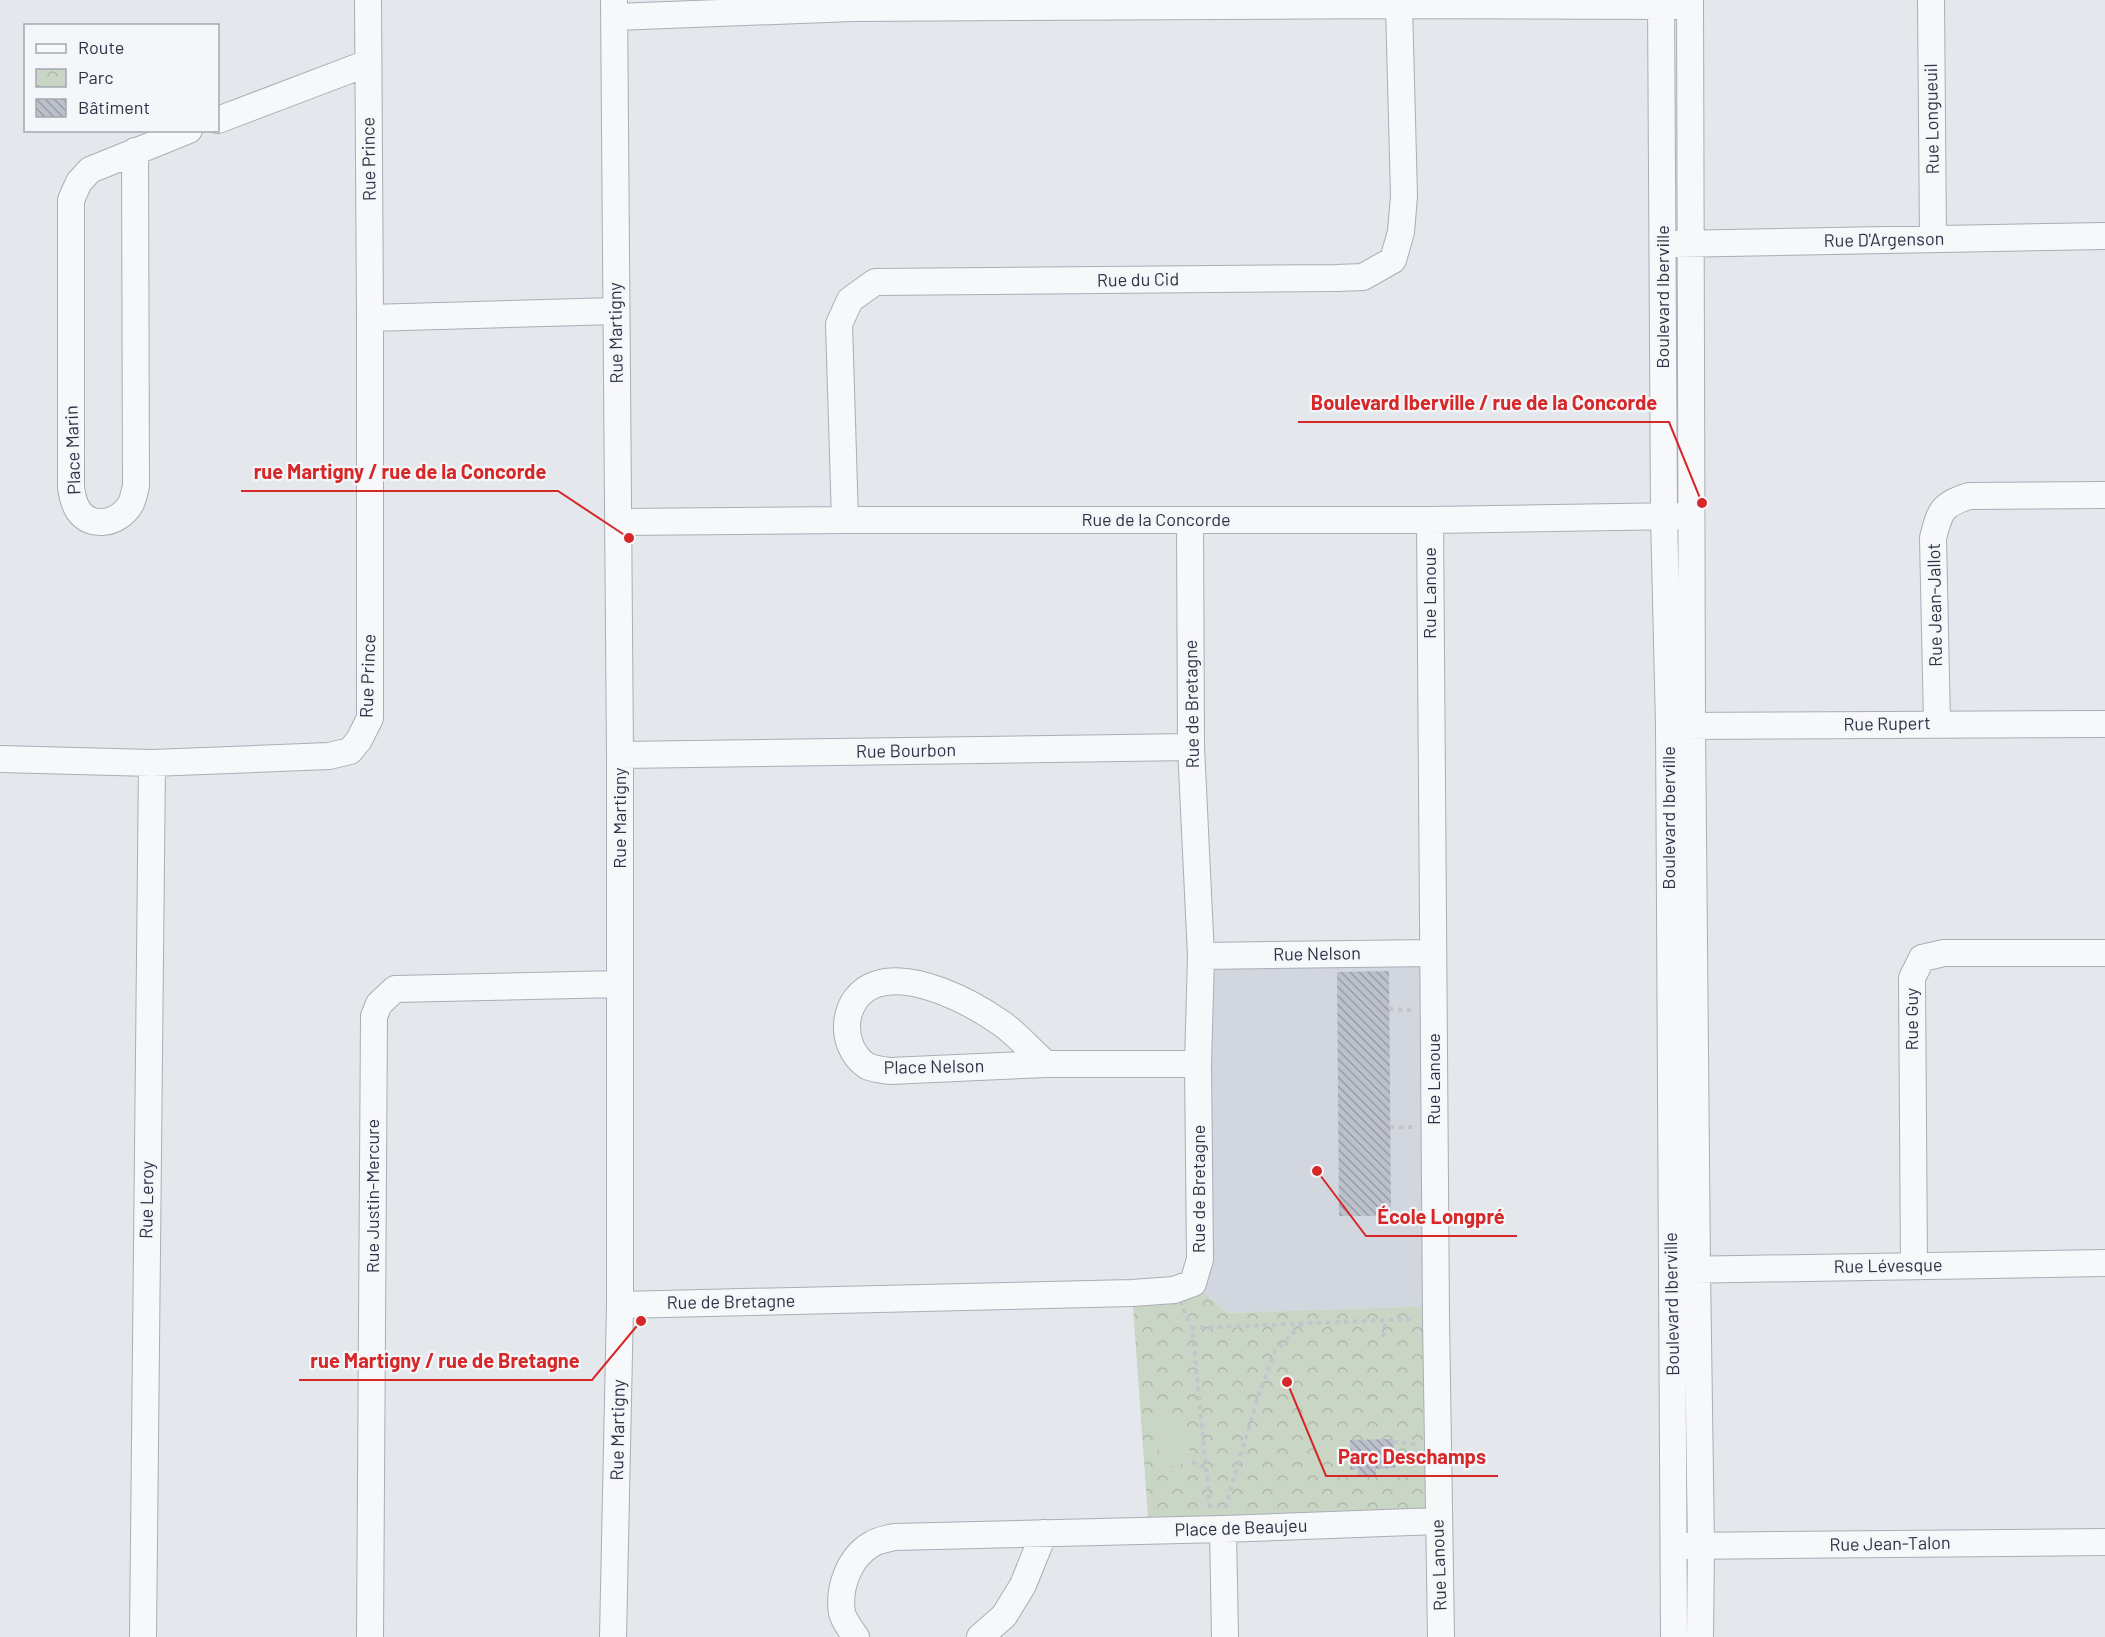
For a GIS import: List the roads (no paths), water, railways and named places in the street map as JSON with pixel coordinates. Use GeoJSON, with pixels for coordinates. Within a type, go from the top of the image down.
{"type":"FeatureCollection","features":[{"type":"Feature","properties":{"kind":"street","name":"Rue Prince"},"geometry":{"type":"LineString","coordinates":[[0,759],[152,763],[329,756],[350,751],[359,740],[369,718],[368,0]]}},
{"type":"Feature","properties":{"kind":"street","name":"Rue Longueuil"},"geometry":{"type":"LineString","coordinates":[[1931,0],[1933,239]]}},
{"type":"Feature","properties":{"kind":"street","name":"Boulevard Iberville"},"geometry":{"type":"LineString","coordinates":[[1661,3],[1664,515],[1680,726],[1697,1269],[1700,1637]]}},
{"type":"Feature","properties":{"kind":"street"},"geometry":{"type":"LineString","coordinates":[[614,8],[852,4],[1690,3]]}},
{"type":"Feature","properties":{"kind":"street","name":"Boulevard Iberville"},"geometry":{"type":"LineString","coordinates":[[1674,1637],[1671,1271],[1680,726],[1692,517],[1690,3]]}},
{"type":"Feature","properties":{"kind":"street","name":"Rue du Cid"},"geometry":{"type":"LineString","coordinates":[[845,520],[839,324],[850,300],[875,282],[1363,277],[1393,260],[1401,232],[1404,196],[1400,5]]}},
{"type":"Feature","properties":{"kind":"street","name":"Rue Martigny"},"geometry":{"type":"LineString","coordinates":[[614,8],[615,310],[620,522],[620,1305],[614,1637]]}},
{"type":"Feature","properties":{"kind":"street"},"geometry":{"type":"LineString","coordinates":[[219,120],[368,63]]}},
{"type":"Feature","properties":{"kind":"street","name":"Place Marin"},"geometry":{"type":"LineString","coordinates":[[135,151],[136,486],[132,503],[122,515],[107,522],[92,521],[79,512],[73,500],[71,487],[71,200],[79,182],[90,170],[135,151],[184,132]]}},
{"type":"Feature","properties":{"kind":"street","name":"Rue D'Argenson"},"geometry":{"type":"LineString","coordinates":[[1663,245],[2105,237]]}},
{"type":"Feature","properties":{"kind":"street"},"geometry":{"type":"LineString","coordinates":[[370,318],[615,310]]}},
{"type":"Feature","properties":{"kind":"street","name":"Rue Jean-Jallot"},"geometry":{"type":"LineString","coordinates":[[1937,723],[1933,538],[1939,515],[1950,502],[1969,496],[2105,495]]}},
{"type":"Feature","properties":{"kind":"street","name":"Rue de la Concorde"},"geometry":{"type":"LineString","coordinates":[[620,522],[1430,520],[1664,515],[1692,517]]}},
{"type":"Feature","properties":{"kind":"street","name":"Rue de Bretagne"},"geometry":{"type":"LineString","coordinates":[[620,1305],[1132,1293],[1174,1290],[1193,1283],[1200,1259],[1198,1064],[1201,956],[1191,747],[1190,520]]}},
{"type":"Feature","properties":{"kind":"street","name":"Rue Lanoue"},"geometry":{"type":"LineString","coordinates":[[1430,520],[1436,1318],[1441,1637]]}},
{"type":"Feature","properties":{"kind":"street","name":"Rue Rupert"},"geometry":{"type":"LineString","coordinates":[[1680,726],[2105,723]]}},
{"type":"Feature","properties":{"kind":"street","name":"Rue Bourbon"},"geometry":{"type":"LineString","coordinates":[[620,755],[1191,747]]}},
{"type":"Feature","properties":{"kind":"street","name":"Rue Leroy"},"geometry":{"type":"LineString","coordinates":[[143,1637],[152,763]]}},
{"type":"Feature","properties":{"kind":"street","name":"Rue Nelson"},"geometry":{"type":"LineString","coordinates":[[1201,956],[1433,953]]}},
{"type":"Feature","properties":{"kind":"street","name":"Rue Guy"},"geometry":{"type":"LineString","coordinates":[[1914,1266],[1912,978],[1922,958],[1944,953],[2105,953]]}},
{"type":"Feature","properties":{"kind":"street","name":"Place Nelson"},"geometry":{"type":"LineString","coordinates":[[1046,1064],[1002,1024],[964,1002],[929,986],[896,982],[876,984],[852,1002],[847,1019],[848,1037],[856,1053],[868,1066],[890,1071],[1046,1064],[1198,1064]]}},
{"type":"Feature","properties":{"kind":"street","name":"Rue Justin-Mercure"},"geometry":{"type":"LineString","coordinates":[[370,1637],[374,1016],[379,1004],[395,989],[620,984]]}},
{"type":"Feature","properties":{"kind":"street","name":"Rue Lévesque"},"geometry":{"type":"LineString","coordinates":[[1671,1271],[2105,1263]]}},
{"type":"Feature","properties":{"kind":"street"},"geometry":{"type":"LineString","coordinates":[[1219,1518],[1225,1637]]}},
{"type":"Feature","properties":{"kind":"street","name":"Place de Beaujeu"},"geometry":{"type":"LineString","coordinates":[[856,1637],[842,1615],[842,1593],[848,1569],[860,1553],[873,1543],[894,1537],[1044,1533],[1219,1518],[1438,1521]]}},
{"type":"Feature","properties":{"kind":"street"},"geometry":{"type":"LineString","coordinates":[[980,1637],[1004,1616],[1023,1585],[1044,1533]]}},
{"type":"Feature","properties":{"kind":"street","name":"Rue Jean-Talon"},"geometry":{"type":"LineString","coordinates":[[1674,1547],[2105,1542]]}},
{"type":"Feature","properties":{"kind":"place","name":"Boulevard Iberville / rue de la Concorde"},"geometry":{"type":"Point","coordinates":[1702,503]}},
{"type":"Feature","properties":{"kind":"place","name":"rue Martigny / rue de la Concorde"},"geometry":{"type":"Point","coordinates":[629,538]}},
{"type":"Feature","properties":{"kind":"place","name":"École Longpré"},"geometry":{"type":"Point","coordinates":[1317,1171]}},
{"type":"Feature","properties":{"kind":"place","name":"rue Martigny / rue de Bretagne"},"geometry":{"type":"Point","coordinates":[641,1321]}},
{"type":"Feature","properties":{"kind":"place","name":"Parc Deschamps"},"geometry":{"type":"Point","coordinates":[1287,1382]}}]}
